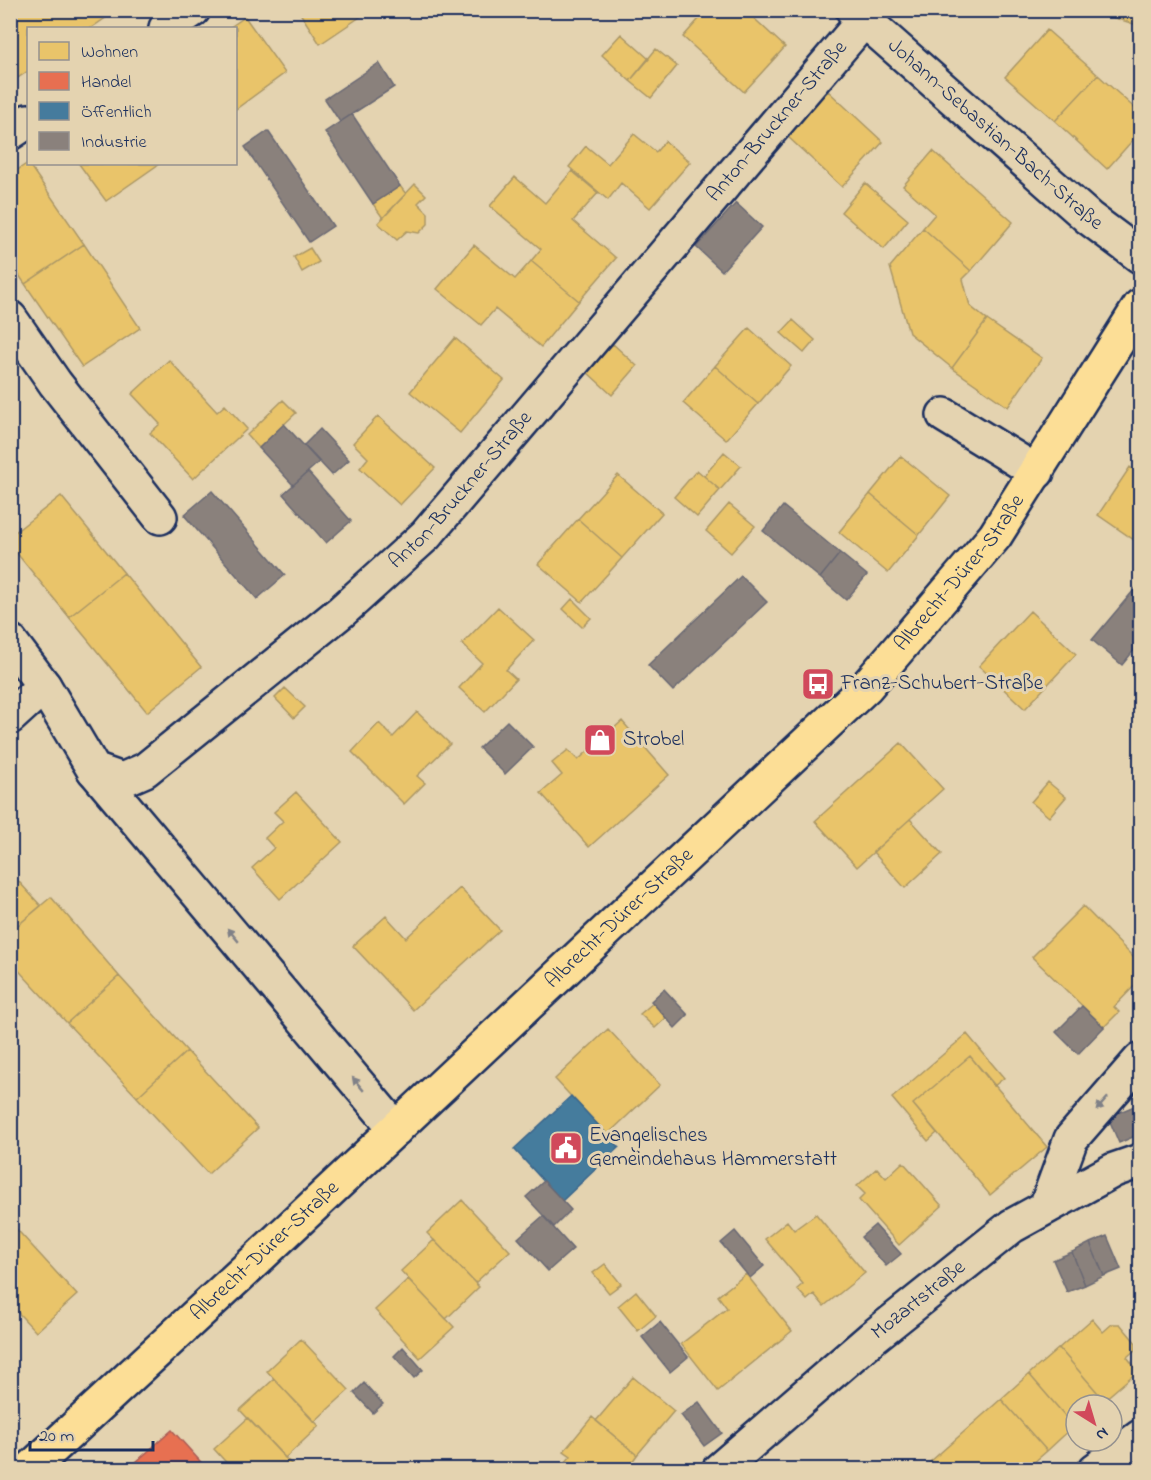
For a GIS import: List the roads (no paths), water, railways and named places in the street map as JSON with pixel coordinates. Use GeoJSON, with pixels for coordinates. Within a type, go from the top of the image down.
{"type":"FeatureCollection","features":[{"type":"Feature","properties":{"kind":"main road","name":"Albrecht-Dürer-Straße"},"geometry":{"type":"LineString","coordinates":[[29,1470],[866,687],[995,536],[1140,306]]}},
{"type":"Feature","properties":{"kind":"street"},"geometry":{"type":"LineString","coordinates":[[168,27],[193,10]]}},
{"type":"Feature","properties":{"kind":"street","name":"Johann-Sebastian-Bach-Straße"},"geometry":{"type":"LineString","coordinates":[[859,15],[1089,218],[1140,256]]}},
{"type":"Feature","properties":{"kind":"street","name":"Anton-Bruckner-Straße"},"geometry":{"type":"LineString","coordinates":[[94,770],[122,780],[145,770],[342,611],[426,535],[859,15]]}},
{"type":"Feature","properties":{"kind":"street"},"geometry":{"type":"LineString","coordinates":[[10,133],[27,122]]}},
{"type":"Feature","properties":{"kind":"street"},"geometry":{"type":"LineString","coordinates":[[10,318],[55,383],[160,517]]}},
{"type":"Feature","properties":{"kind":"street"},"geometry":{"type":"LineString","coordinates":[[944,415],[1037,472]]}},
{"type":"Feature","properties":{"kind":"street"},"geometry":{"type":"LineString","coordinates":[[10,641],[44,686],[94,770],[396,1129]]}},
{"type":"Feature","properties":{"kind":"street"},"geometry":{"type":"LineString","coordinates":[[10,717],[44,686]]}},
{"type":"Feature","properties":{"kind":"street"},"geometry":{"type":"LineString","coordinates":[[1046,1207],[1071,1139],[1140,1060]]}},
{"type":"Feature","properties":{"kind":"street","name":"Mozartstraße"},"geometry":{"type":"LineString","coordinates":[[719,1470],[873,1337],[1012,1226],[1114,1170],[1140,1161]]}},
{"type":"Feature","properties":{"kind":"street"},"geometry":{"type":"LineString","coordinates":[[1095,1470],[1140,1437]]}},
{"type":"Feature","properties":{"kind":"place","name":"Franz-Schubert-Straße"},"geometry":{"type":"Point","coordinates":[818,684]}},
{"type":"Feature","properties":{"kind":"place","name":"Strobel"},"geometry":{"type":"Point","coordinates":[600,740]}},
{"type":"Feature","properties":{"kind":"place","name":"Evangelisches Gemeindehaus Hammerstatt"},"geometry":{"type":"Point","coordinates":[566,1148]}}]}
